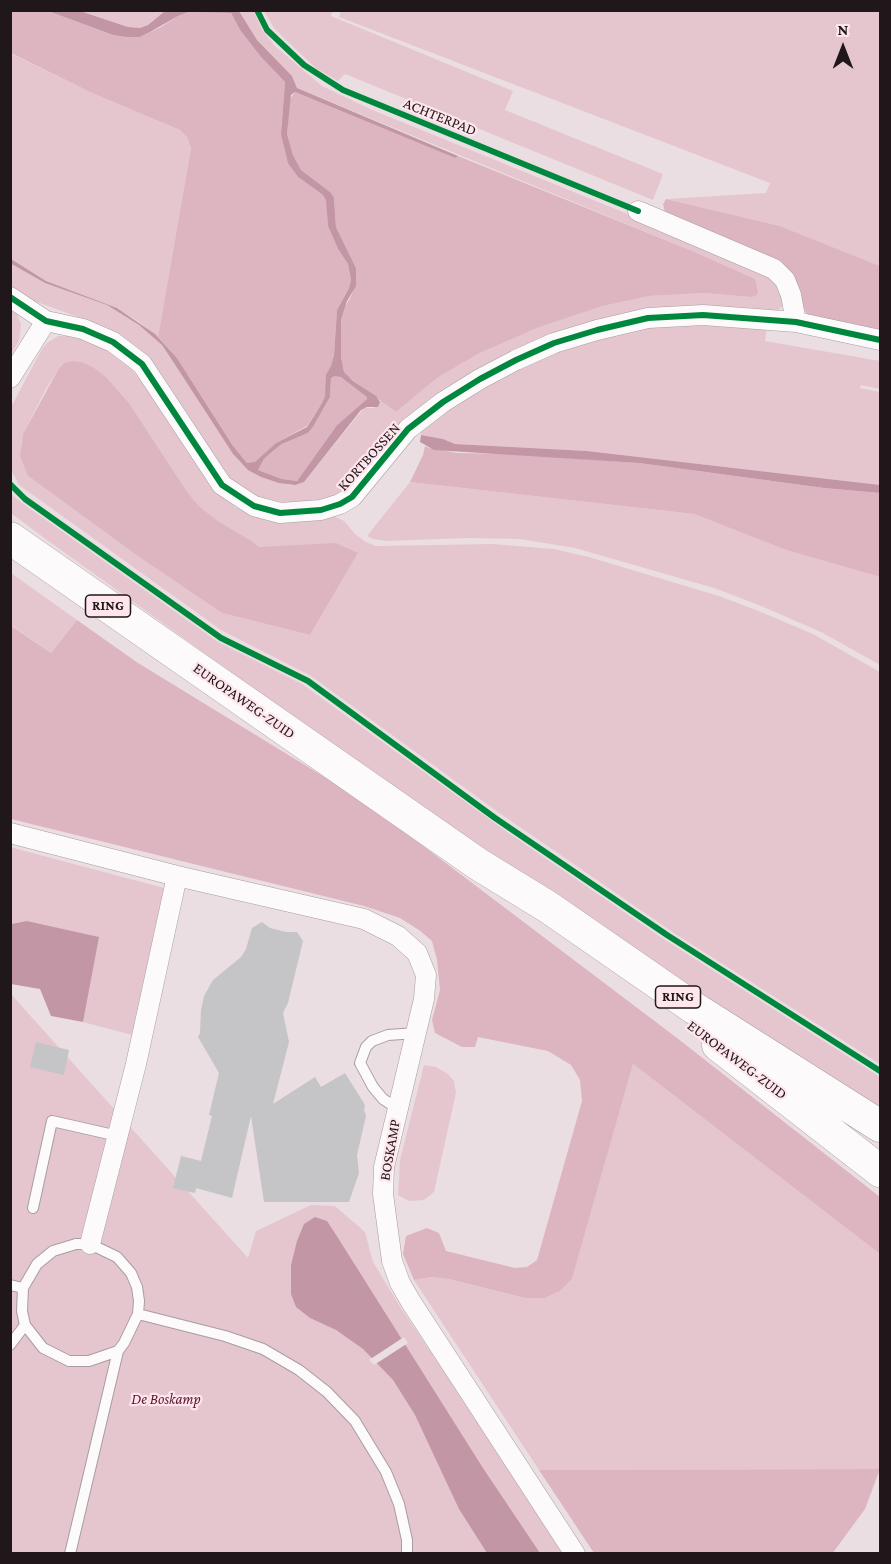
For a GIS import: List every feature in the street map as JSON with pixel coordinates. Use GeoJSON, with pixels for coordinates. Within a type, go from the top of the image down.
{"type":"FeatureCollection","features":[{"type":"Feature","properties":{"kind":"main road","name":"EUROPAWEG-ZUID"},"geometry":{"type":"LineString","coordinates":[[10,538],[478,864],[548,907],[694,1008],[880,1126]]}},
{"type":"Feature","properties":{"kind":"main road","name":"EUROPAWEG-ZUID"},"geometry":{"type":"LineString","coordinates":[[478,864],[544,920],[674,1011],[880,1171]]}},
{"type":"Feature","properties":{"kind":"street"},"geometry":{"type":"LineString","coordinates":[[638,211],[774,269],[785,280],[791,295],[796,322]]}},
{"type":"Feature","properties":{"kind":"street","name":"KORTBOSSEN"},"geometry":{"type":"LineString","coordinates":[[10,297],[46,321],[83,329],[113,342],[142,364],[222,485],[254,506],[280,513],[321,510],[352,498],[408,429],[443,402],[480,379],[554,343],[597,330],[648,318],[703,315],[796,322],[880,340]]}},
{"type":"Feature","properties":{"kind":"street"},"geometry":{"type":"LineString","coordinates":[[10,378],[46,321]]}},
{"type":"Feature","properties":{"kind":"street","name":"BOSKAMP"},"geometry":{"type":"LineString","coordinates":[[10,833],[177,876],[364,919],[398,936],[417,953],[426,975],[424,999],[384,1167],[383,1194],[392,1261],[400,1282],[575,1554]]}},
{"type":"Feature","properties":{"kind":"street"},"geometry":{"type":"LineString","coordinates":[[90,1244],[136,1064],[177,876]]}},
{"type":"Feature","properties":{"kind":"lane"},"geometry":{"type":"LineString","coordinates":[[398,1109],[383,1099],[373,1087],[360,1063],[366,1047],[372,1041],[388,1035],[416,1033]]}},
{"type":"Feature","properties":{"kind":"lane"},"geometry":{"type":"LineString","coordinates":[[33,1208],[52,1121],[118,1136]]}},
{"type":"Feature","properties":{"kind":"lane"},"geometry":{"type":"LineString","coordinates":[[70,1554],[118,1351],[138,1314],[137,1287],[131,1273],[117,1257],[90,1244],[76,1244],[53,1251],[37,1264],[23,1288],[22,1311],[25,1325],[43,1348],[69,1360],[89,1361],[118,1351]]}},
{"type":"Feature","properties":{"kind":"lane"},"geometry":{"type":"LineString","coordinates":[[10,1285],[23,1288]]}},
{"type":"Feature","properties":{"kind":"lane"},"geometry":{"type":"LineString","coordinates":[[138,1314],[225,1336],[263,1349],[299,1370],[327,1392],[355,1420],[386,1472],[399,1504],[407,1540],[407,1554]]}},
{"type":"Feature","properties":{"kind":"lane"},"geometry":{"type":"LineString","coordinates":[[10,1345],[25,1325]]}},
{"type":"Feature","properties":{"kind":"green space"},"geometry":{"type":"Polygon","coordinates":[[[253,10],[263,31],[275,46],[322,86],[370,109],[667,230],[762,272],[780,285],[786,302],[776,312],[729,307],[506,356],[344,492],[307,503],[287,503],[255,496],[239,488],[226,476],[147,358],[137,347],[108,328],[26,298],[11,287],[11,263],[45,283],[107,305],[139,325],[162,345],[241,463],[261,477],[290,485],[304,482],[364,408],[374,408],[380,400],[396,412],[437,378],[478,354],[537,328],[603,306],[649,296],[704,293],[749,297],[758,292],[685,248],[297,88],[292,76],[257,40],[239,11],[253,10]]]}},
{"type":"Feature","properties":{"kind":"green space"},"geometry":{"type":"Polygon","coordinates":[[[341,10],[880,11],[880,266],[780,226],[666,199],[766,193],[770,183],[339,17],[341,10]]]}},
{"type":"Feature","properties":{"kind":"green space"},"geometry":{"type":"Polygon","coordinates":[[[80,11],[165,11],[148,25],[140,28],[128,27],[80,11]]]}},
{"type":"Feature","properties":{"kind":"green space"},"geometry":{"type":"Polygon","coordinates":[[[264,11],[333,11],[331,16],[513,91],[505,110],[663,174],[653,200],[345,74],[338,81],[317,69],[287,41],[274,28],[264,11]]]}},
{"type":"Feature","properties":{"kind":"green space"},"geometry":{"type":"Polygon","coordinates":[[[10,53],[92,93],[180,130],[187,137],[191,148],[158,337],[117,308],[46,281],[11,259],[10,53]]]}},
{"type":"Feature","properties":{"kind":"green space"},"geometry":{"type":"Polygon","coordinates":[[[11,307],[17,313],[21,325],[19,341],[11,354],[11,307]]]}},
{"type":"Feature","properties":{"kind":"green space"},"geometry":{"type":"Polygon","coordinates":[[[663,322],[767,326],[765,341],[880,361],[880,389],[861,385],[860,388],[880,392],[880,485],[587,451],[455,444],[421,435],[420,428],[451,405],[561,347],[663,322]]]}},
{"type":"Feature","properties":{"kind":"green space"},"geometry":{"type":"Polygon","coordinates":[[[58,336],[76,336],[106,350],[130,368],[147,387],[210,485],[235,507],[251,514],[332,515],[344,521],[355,534],[366,542],[376,546],[492,544],[554,549],[589,557],[719,596],[761,612],[813,634],[880,672],[880,1064],[674,933],[495,810],[311,676],[221,630],[19,485],[10,468],[10,409],[47,343],[58,336]],[[82,362],[64,363],[59,368],[23,434],[21,446],[28,476],[139,557],[222,613],[310,635],[358,553],[259,547],[218,521],[200,507],[188,493],[129,403],[107,378],[82,362]]]}},
{"type":"Feature","properties":{"kind":"green space"},"geometry":{"type":"Polygon","coordinates":[[[410,482],[694,514],[786,550],[880,577],[880,665],[823,633],[759,605],[714,588],[575,548],[520,539],[385,541],[367,536],[410,482]]]}},
{"type":"Feature","properties":{"kind":"green space"},"geometry":{"type":"Polygon","coordinates":[[[10,493],[218,642],[302,684],[507,832],[662,938],[880,1077],[880,1117],[764,1045],[359,764],[11,513],[10,493]]]}},
{"type":"Feature","properties":{"kind":"green space"},"geometry":{"type":"Polygon","coordinates":[[[11,573],[77,620],[51,653],[11,625],[11,573]]]}},
{"type":"Feature","properties":{"kind":"green space"},"geometry":{"type":"Polygon","coordinates":[[[10,847],[164,888],[132,1035],[83,1022],[98,937],[27,921],[11,924],[10,847]]]}},
{"type":"Feature","properties":{"kind":"green space","name":"De Boskamp"},"geometry":{"type":"Polygon","coordinates":[[[10,993],[248,1258],[256,1231],[311,1205],[335,1206],[365,1232],[373,1262],[401,1308],[566,1553],[540,1553],[483,1468],[340,1241],[310,1318],[336,1330],[363,1349],[393,1380],[415,1415],[445,1478],[513,1553],[11,1553],[10,993]]]}},
{"type":"Feature","properties":{"kind":"green space"},"geometry":{"type":"Polygon","coordinates":[[[633,1064],[880,1254],[880,1469],[539,1470],[414,1280],[432,1277],[449,1279],[525,1298],[545,1298],[560,1291],[572,1279],[633,1064]]]}},
{"type":"Feature","properties":{"kind":"green space"},"geometry":{"type":"Polygon","coordinates":[[[424,1065],[436,1067],[448,1074],[454,1081],[456,1093],[434,1192],[424,1200],[409,1201],[398,1195],[400,1160],[424,1065]]]}},
{"type":"Feature","properties":{"kind":"shaded area"},"geometry":{"type":"Polygon","coordinates":[[[10,11],[48,11],[113,35],[140,37],[188,12],[231,13],[240,30],[261,57],[285,82],[281,134],[298,177],[327,200],[328,226],[338,249],[348,264],[351,280],[337,310],[334,355],[322,403],[307,426],[276,443],[255,463],[247,463],[233,446],[177,358],[158,337],[191,148],[187,137],[180,130],[92,93],[11,53],[10,11]]]}},
{"type":"Feature","properties":{"kind":"shaded area"},"geometry":{"type":"Polygon","coordinates":[[[48,11],[80,11],[128,27],[140,28],[148,25],[165,11],[239,11],[257,40],[292,76],[297,88],[458,156],[455,158],[295,92],[291,95],[287,134],[293,155],[301,170],[331,193],[334,198],[336,227],[356,268],[356,286],[347,301],[341,320],[341,357],[344,372],[376,396],[380,402],[378,407],[367,407],[361,410],[304,482],[295,485],[279,483],[248,470],[233,454],[162,345],[139,325],[107,305],[45,283],[10,263],[11,259],[46,281],[117,308],[155,334],[177,358],[233,446],[247,463],[255,462],[276,443],[307,427],[322,403],[325,396],[326,375],[334,355],[337,310],[351,280],[348,264],[338,249],[328,226],[326,200],[323,195],[298,177],[288,163],[281,134],[285,82],[261,57],[240,30],[231,13],[188,12],[140,37],[113,35],[48,11]],[[341,377],[331,378],[330,397],[308,433],[282,444],[264,459],[258,470],[282,479],[297,481],[337,425],[367,399],[341,377]]]}},
{"type":"Feature","properties":{"kind":"shaded area"},"geometry":{"type":"Polygon","coordinates":[[[295,92],[455,158],[458,156],[685,248],[755,279],[758,292],[756,296],[750,297],[704,293],[649,296],[603,306],[537,328],[478,354],[437,378],[396,412],[344,372],[341,357],[341,320],[352,294],[356,268],[336,227],[334,198],[301,170],[293,155],[287,134],[290,99],[295,92]]]}},
{"type":"Feature","properties":{"kind":"shaded area"},"geometry":{"type":"Polygon","coordinates":[[[666,199],[780,226],[880,266],[880,334],[809,318],[800,295],[666,217],[663,204],[666,199]]]}},
{"type":"Feature","properties":{"kind":"shaded area"},"geometry":{"type":"Polygon","coordinates":[[[82,362],[107,378],[129,403],[188,493],[200,507],[218,521],[259,547],[336,543],[358,553],[310,635],[222,613],[139,557],[28,476],[20,456],[23,434],[59,368],[64,363],[82,362]]]}},
{"type":"Feature","properties":{"kind":"shaded area"},"geometry":{"type":"Polygon","coordinates":[[[341,376],[368,397],[367,399],[337,425],[297,481],[282,479],[258,470],[264,459],[273,451],[282,444],[308,433],[313,427],[330,397],[331,378],[341,376]]]}},
{"type":"Feature","properties":{"kind":"shaded area"},"geometry":{"type":"Polygon","coordinates":[[[421,435],[455,444],[587,451],[880,485],[880,493],[824,488],[639,463],[434,450],[420,442],[421,435]]]}},
{"type":"Feature","properties":{"kind":"shaded area"},"geometry":{"type":"Polygon","coordinates":[[[425,446],[457,453],[514,454],[639,463],[824,488],[880,493],[880,577],[786,550],[694,514],[410,482],[425,446]]]}},
{"type":"Feature","properties":{"kind":"shaded area"},"geometry":{"type":"Polygon","coordinates":[[[77,620],[138,663],[344,789],[406,833],[677,1038],[880,1197],[880,1254],[633,1064],[572,1279],[560,1291],[545,1298],[525,1298],[449,1279],[432,1277],[414,1280],[403,1254],[406,1236],[427,1228],[439,1233],[446,1251],[515,1268],[527,1267],[537,1260],[582,1101],[580,1080],[571,1065],[548,1051],[478,1037],[475,1047],[462,1047],[435,1033],[432,1020],[440,990],[437,960],[432,941],[400,918],[364,906],[11,819],[10,625],[51,653],[77,620]]]}},
{"type":"Feature","properties":{"kind":"shaded area"},"geometry":{"type":"Polygon","coordinates":[[[27,921],[99,937],[83,1022],[51,1016],[40,989],[11,984],[11,924],[27,921]]]}},
{"type":"Feature","properties":{"kind":"shaded area"},"geometry":{"type":"Polygon","coordinates":[[[315,1217],[327,1221],[483,1468],[540,1553],[487,1553],[459,1509],[415,1415],[393,1380],[363,1349],[336,1330],[310,1318],[296,1307],[291,1294],[291,1265],[304,1224],[315,1217]]]}},
{"type":"Feature","properties":{"kind":"shaded area"},"geometry":{"type":"Polygon","coordinates":[[[880,1469],[865,1509],[832,1554],[594,1553],[539,1470],[880,1469]]]}},
{"type":"Feature","properties":{"kind":"pier"},"geometry":{"type":"Polygon","coordinates":[[[404,1337],[408,1343],[374,1365],[369,1360],[404,1337]]]}},
{"type":"Feature","properties":{"kind":"building"},"geometry":{"type":"Polygon","coordinates":[[[262,922],[270,928],[297,932],[303,941],[288,1003],[283,1013],[289,1042],[273,1104],[315,1077],[321,1087],[345,1073],[365,1105],[366,1116],[357,1155],[359,1173],[349,1202],[264,1202],[251,1116],[232,1198],[196,1188],[195,1193],[173,1188],[181,1156],[201,1161],[219,1073],[198,1037],[204,996],[213,980],[241,957],[246,949],[252,928],[262,922]]]}},
{"type":"Feature","properties":{"kind":"building"},"geometry":{"type":"Polygon","coordinates":[[[36,1042],[69,1050],[64,1075],[30,1067],[36,1042]]]}},
{"type":"Feature","properties":{"kind":"cycle path","name":"ACHTERPAD"},"geometry":{"type":"LineString","coordinates":[[257,10],[267,30],[304,65],[343,90],[638,211]]}},
{"type":"Feature","properties":{"kind":"cycle path"},"geometry":{"type":"LineString","coordinates":[[10,297],[46,321],[83,329],[113,342],[142,364],[222,485],[254,506],[280,513],[321,510],[340,504],[352,497],[408,429],[443,402],[516,360],[554,343],[597,330],[648,318],[703,315],[796,322],[880,340]]}},
{"type":"Feature","properties":{"kind":"cycle path"},"geometry":{"type":"LineString","coordinates":[[10,484],[25,499],[221,638],[308,681],[495,818],[667,935],[880,1071]]}}]}
